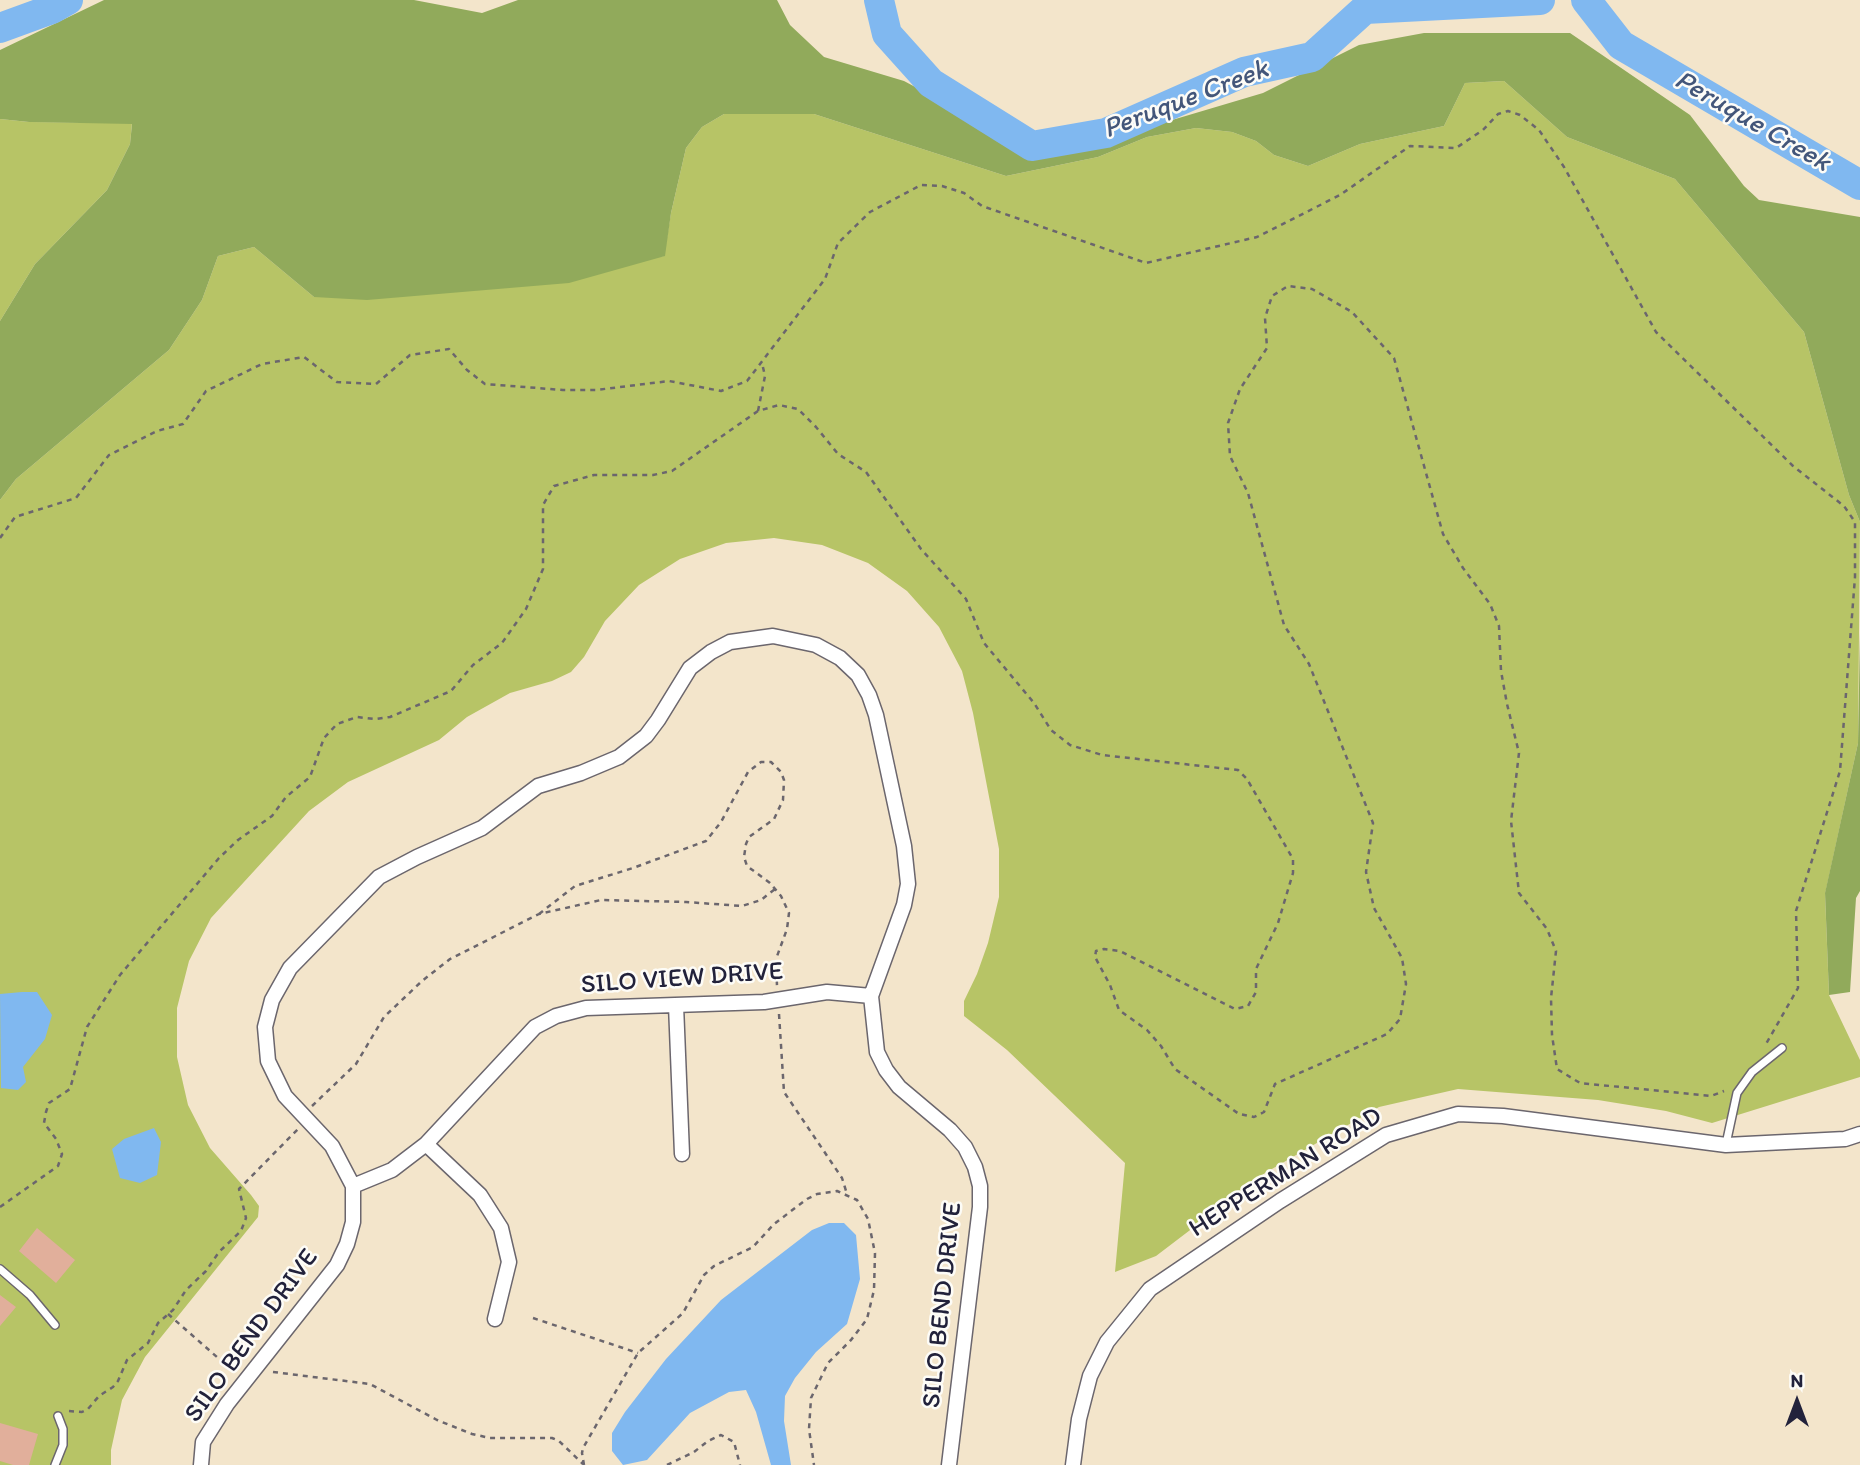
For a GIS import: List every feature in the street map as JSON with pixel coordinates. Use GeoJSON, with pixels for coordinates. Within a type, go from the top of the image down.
{"type":"FeatureCollection","features":[{"type":"Feature","properties":{"kind":"street","name":"SILO BEND DRIVE"},"geometry":{"type":"LineString","coordinates":[[201,1465],[203,1442],[227,1404],[337,1265],[353,1222],[353,1185],[332,1146],[285,1096],[268,1061],[265,1027],[272,1000],[290,968],[380,877],[482,828],[538,786],[607,763],[630,750],[659,720],[690,668],[730,642],[773,636],[816,645],[840,658],[858,675],[869,695],[876,715],[904,846],[908,884],[904,905],[871,996],[877,1052],[899,1087],[950,1130],[965,1147],[975,1167],[980,1186],[980,1207],[949,1465]]}},
{"type":"Feature","properties":{"kind":"street","name":"SILO VIEW DRIVE"},"geometry":{"type":"LineString","coordinates":[[353,1185],[392,1170],[426,1144],[535,1027],[556,1016],[586,1008],[764,1002],[827,992],[871,996]]}},
{"type":"Feature","properties":{"kind":"street"},"geometry":{"type":"LineString","coordinates":[[677,1005],[682,1154]]}},
{"type":"Feature","properties":{"kind":"street","name":"HEPPERMAN ROAD"},"geometry":{"type":"LineString","coordinates":[[1073,1465],[1079,1419],[1090,1376],[1107,1342],[1150,1289],[1280,1201],[1386,1135],[1458,1114],[1503,1115],[1726,1145],[1845,1139],[1860,1134]]}},
{"type":"Feature","properties":{"kind":"street"},"geometry":{"type":"LineString","coordinates":[[426,1144],[480,1195],[501,1228],[509,1262],[495,1319]]}},
{"type":"Feature","properties":{"kind":"lane"},"geometry":{"type":"LineString","coordinates":[[1726,1145],[1737,1093],[1752,1072],[1782,1048]]}},
{"type":"Feature","properties":{"kind":"lane"},"geometry":{"type":"LineString","coordinates":[[0,1269],[30,1295],[55,1325]]}},
{"type":"Feature","properties":{"kind":"lane"},"geometry":{"type":"LineString","coordinates":[[55,1465],[63,1445],[63,1429],[58,1416]]}},
{"type":"Feature","properties":{"kind":"path"},"geometry":{"type":"LineString","coordinates":[[0,538],[15,517],[76,498],[109,455],[157,431],[183,424],[206,391],[262,364],[304,357],[337,382],[376,384],[410,355],[449,349],[467,370],[485,384],[596,390],[669,381],[721,391],[747,381],[825,279],[838,243],[870,212],[921,185],[964,193],[982,205],[1146,263],[1257,237],[1340,195],[1410,146],[1456,148],[1483,130],[1498,114],[1508,111],[1520,115],[1539,130],[1564,167],[1656,332],[1793,466],[1844,506],[1855,522],[1855,577],[1840,771],[1797,904],[1798,988],[1765,1046]]}},
{"type":"Feature","properties":{"kind":"path"},"geometry":{"type":"LineString","coordinates":[[0,1206],[58,1166],[62,1154],[56,1139],[44,1123],[46,1112],[49,1103],[70,1089],[87,1027],[120,975],[219,858],[238,840],[272,816],[286,797],[310,776],[324,738],[337,724],[358,717],[390,717],[451,691],[473,665],[502,643],[526,609],[543,569],[542,505],[554,486],[594,475],[653,475],[672,471],[758,411],[779,405],[798,409],[817,427],[838,454],[866,472],[921,549],[965,599],[984,643],[1034,703],[1051,730],[1070,745],[1101,755],[1238,770],[1247,779],[1293,859],[1293,873],[1278,923],[1256,969],[1256,992],[1248,1006],[1235,1009],[1120,951],[1104,949],[1097,951],[1095,957],[1110,985],[1119,1010],[1147,1030],[1175,1069],[1239,1114],[1254,1117],[1264,1112],[1275,1084],[1387,1034],[1400,1019],[1406,984],[1402,958],[1374,908],[1366,872],[1373,823],[1309,664],[1284,625],[1248,493],[1230,456],[1228,423],[1240,389],[1267,348],[1265,318],[1272,296],[1288,286],[1312,289],[1352,312],[1394,358],[1443,534],[1462,568],[1490,604],[1499,625],[1501,671],[1519,753],[1511,821],[1519,893],[1547,929],[1556,951],[1551,998],[1552,1035],[1558,1069],[1580,1083],[1711,1096],[1723,1093],[1731,1084]]}},
{"type":"Feature","properties":{"kind":"path"},"geometry":{"type":"LineString","coordinates":[[758,411],[765,376],[762,362]]}},
{"type":"Feature","properties":{"kind":"path"},"geometry":{"type":"LineString","coordinates":[[309,1109],[356,1064],[384,1017],[450,959],[540,914],[575,886],[706,841],[721,822],[743,778],[755,765],[766,761],[771,762],[781,772],[784,780],[783,800],[774,819],[749,837],[744,857],[747,866],[775,889],[787,905],[789,913],[787,929],[776,959],[777,989]]}},
{"type":"Feature","properties":{"kind":"path"},"geometry":{"type":"LineString","coordinates":[[540,914],[601,900],[742,906],[761,900],[775,889]]}},
{"type":"Feature","properties":{"kind":"path"},"geometry":{"type":"LineString","coordinates":[[779,1011],[784,1093],[842,1178],[847,1194]]}},
{"type":"Feature","properties":{"kind":"path"},"geometry":{"type":"LineString","coordinates":[[69,1411],[82,1412],[88,1409],[99,1395],[113,1387],[127,1360],[148,1343],[158,1323],[244,1227],[246,1218],[239,1189],[300,1126]]}},
{"type":"Feature","properties":{"kind":"path"},"geometry":{"type":"LineString","coordinates":[[583,1464],[583,1448],[638,1353],[683,1313],[704,1275],[714,1266],[753,1247],[774,1224],[807,1199],[828,1191],[847,1194],[857,1200],[868,1219],[875,1253],[874,1290],[867,1319],[828,1363],[811,1398],[809,1429],[814,1465]]}},
{"type":"Feature","properties":{"kind":"path"},"geometry":{"type":"LineString","coordinates":[[168,1314],[237,1375]]}},
{"type":"Feature","properties":{"kind":"path"},"geometry":{"type":"LineString","coordinates":[[533,1318],[638,1353]]}},
{"type":"Feature","properties":{"kind":"path"},"geometry":{"type":"LineString","coordinates":[[267,1369],[284,1374],[370,1384],[437,1420],[480,1437],[552,1438],[559,1441],[583,1464]]}},
{"type":"Feature","properties":{"kind":"path"},"geometry":{"type":"LineString","coordinates":[[667,1465],[721,1436],[734,1442],[740,1465]]}},
{"type":"Feature","properties":{"kind":"green space"},"geometry":{"type":"Polygon","coordinates":[[[104,0],[414,0],[482,13],[518,0],[777,0],[790,25],[824,57],[904,81],[994,129],[1025,158],[1088,145],[1263,93],[1359,45],[1424,33],[1570,33],[1690,115],[1744,186],[1759,200],[1860,217],[1860,522],[1849,495],[1804,332],[1675,179],[1567,137],[1504,81],[1465,83],[1444,126],[1360,144],[1308,166],[1274,155],[1256,141],[1232,132],[1196,128],[1147,137],[1098,157],[1006,176],[814,114],[724,114],[702,127],[686,148],[671,213],[665,256],[569,283],[367,300],[314,297],[254,247],[218,256],[202,300],[169,350],[16,479],[0,500],[0,321],[35,264],[107,190],[130,144],[132,124],[0,119],[0,50],[104,0]]]}},
{"type":"Feature","properties":{"kind":"green space"},"geometry":{"type":"Polygon","coordinates":[[[1504,81],[1567,137],[1675,179],[1804,332],[1849,495],[1860,522],[1858,743],[1825,894],[1829,995],[1860,1060],[1860,1077],[1712,1123],[1666,1111],[1598,1100],[1458,1089],[1379,1107],[1265,1173],[1156,1256],[1115,1272],[1125,1163],[1007,1050],[964,1016],[964,1001],[988,943],[999,897],[999,849],[973,713],[962,671],[939,627],[907,591],[868,563],[822,545],[774,538],[726,543],[680,559],[639,585],[605,621],[584,657],[571,672],[552,681],[510,693],[467,717],[439,740],[348,782],[309,811],[211,918],[189,961],[177,1008],[177,1057],[188,1105],[210,1148],[259,1206],[258,1217],[145,1357],[122,1400],[111,1450],[111,1465],[0,1465],[0,500],[16,479],[169,350],[202,300],[218,256],[254,247],[314,297],[664,256],[686,148],[702,127],[724,114],[814,114],[1006,176],[1098,157],[1147,137],[1196,128],[1232,132],[1256,141],[1274,155],[1308,166],[1360,144],[1444,126],[1465,83],[1504,81]]]}},
{"type":"Feature","properties":{"kind":"green space"},"geometry":{"type":"Polygon","coordinates":[[[0,119],[29,122],[132,123],[130,144],[107,190],[35,264],[0,321],[0,119]]]}},
{"type":"Feature","properties":{"kind":"green space"},"geometry":{"type":"Polygon","coordinates":[[[1860,633],[1860,891],[1856,898],[1850,992],[1829,995],[1825,893],[1858,743],[1860,633]]]}},
{"type":"Feature","properties":{"kind":"water"},"geometry":{"type":"Polygon","coordinates":[[[37,992],[52,1015],[45,1039],[23,1067],[26,1082],[18,1090],[1,1088],[0,994],[37,992]]]}},
{"type":"Feature","properties":{"kind":"water"},"geometry":{"type":"Polygon","coordinates":[[[154,1128],[161,1142],[157,1175],[140,1183],[120,1178],[112,1149],[124,1139],[154,1128]]]}},
{"type":"Feature","properties":{"kind":"water"},"geometry":{"type":"Polygon","coordinates":[[[829,1223],[844,1223],[856,1235],[860,1279],[847,1324],[816,1352],[795,1378],[785,1396],[784,1421],[791,1465],[771,1465],[756,1412],[746,1390],[729,1392],[690,1413],[647,1460],[623,1465],[612,1451],[612,1433],[666,1359],[721,1300],[812,1230],[829,1223]]]}},
{"type":"Feature","properties":{"kind":"building"},"geometry":{"type":"Polygon","coordinates":[[[37,1228],[75,1260],[56,1283],[19,1251],[37,1228]]]}},
{"type":"Feature","properties":{"kind":"building"},"geometry":{"type":"Polygon","coordinates":[[[0,1295],[16,1307],[0,1326],[0,1295]]]}},
{"type":"Feature","properties":{"kind":"building"},"geometry":{"type":"Polygon","coordinates":[[[0,1423],[38,1434],[29,1465],[13,1465],[0,1461],[0,1423]]]}},
{"type":"Feature","properties":{"kind":"waterway","name":"Peruque Creek"},"geometry":{"type":"LineString","coordinates":[[0,28],[52,9],[68,0]]}},
{"type":"Feature","properties":{"kind":"waterway","name":"Peruque Creek"},"geometry":{"type":"LineString","coordinates":[[879,0],[887,34],[931,83],[1032,146],[1106,133],[1244,72],[1312,57],[1365,9],[1540,0]]}},
{"type":"Feature","properties":{"kind":"waterway","name":"Peruque Creek"},"geometry":{"type":"LineString","coordinates":[[1586,0],[1621,45],[1860,185]]}}]}
